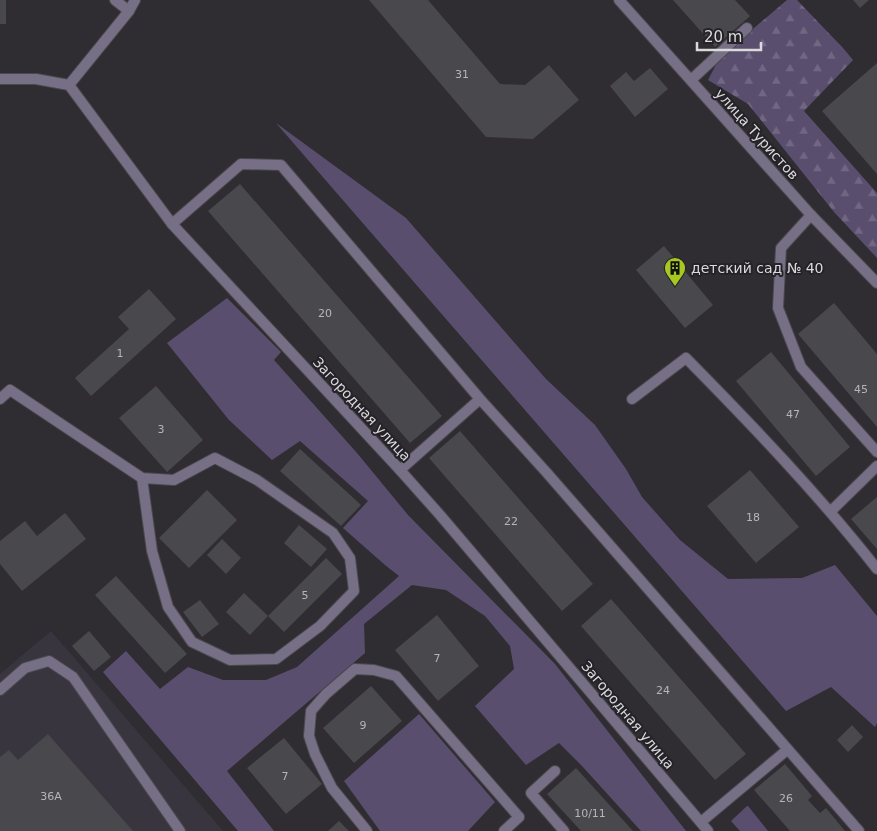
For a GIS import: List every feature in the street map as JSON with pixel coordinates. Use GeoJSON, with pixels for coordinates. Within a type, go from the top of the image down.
{"type":"FeatureCollection","features":[{"type":"Feature","properties":{"kind":"street"},"geometry":{"type":"LineString","coordinates":[[116,0],[129,11]]}},
{"type":"Feature","properties":{"kind":"street"},"geometry":{"type":"LineString","coordinates":[[0,79],[36,79],[69,85],[129,11],[135,0]]}},
{"type":"Feature","properties":{"kind":"street","name":"улица Туристов"},"geometry":{"type":"LineString","coordinates":[[619,0],[811,215],[877,283]]}},
{"type":"Feature","properties":{"kind":"street"},"geometry":{"type":"LineString","coordinates":[[690,80],[748,28]]}},
{"type":"Feature","properties":{"kind":"street","name":"Загородная улица"},"geometry":{"type":"LineString","coordinates":[[69,85],[172,224],[440,515],[708,831]]}},
{"type":"Feature","properties":{"kind":"street"},"geometry":{"type":"LineString","coordinates":[[172,224],[241,164],[281,165],[480,399],[547,473],[858,831]]}},
{"type":"Feature","properties":{"kind":"street"},"geometry":{"type":"LineString","coordinates":[[811,215],[781,248],[778,308],[801,367],[877,452]]}},
{"type":"Feature","properties":{"kind":"street"},"geometry":{"type":"LineString","coordinates":[[632,399],[686,358],[737,409],[830,512],[877,569]]}},
{"type":"Feature","properties":{"kind":"street"},"geometry":{"type":"LineString","coordinates":[[0,399],[10,390],[142,478],[174,480],[215,458],[256,480],[333,533],[350,558],[354,591],[320,626],[276,659],[230,660],[192,642],[168,607],[152,551],[142,478]]}},
{"type":"Feature","properties":{"kind":"street"},"geometry":{"type":"LineString","coordinates":[[400,470],[480,399]]}},
{"type":"Feature","properties":{"kind":"street"},"geometry":{"type":"LineString","coordinates":[[830,512],[877,466]]}},
{"type":"Feature","properties":{"kind":"street"},"geometry":{"type":"LineString","coordinates":[[0,690],[25,668],[49,661],[73,677],[180,831]]}},
{"type":"Feature","properties":{"kind":"street"},"geometry":{"type":"LineString","coordinates":[[367,831],[332,788],[315,754],[309,736],[311,712],[326,694],[355,669],[374,670],[396,676],[519,817],[504,831]]}},
{"type":"Feature","properties":{"kind":"street"},"geometry":{"type":"LineString","coordinates":[[701,822],[787,750]]}},
{"type":"Feature","properties":{"kind":"street"},"geometry":{"type":"LineString","coordinates":[[555,771],[531,793],[564,831]]}},
{"type":"Feature","properties":{"kind":"shaded area"},"geometry":{"type":"Polygon","coordinates":[[[51,631],[223,831],[0,831],[0,674],[51,631]]]}},
{"type":"Feature","properties":{"kind":"green space"},"geometry":{"type":"Polygon","coordinates":[[[787,0],[797,0],[853,60],[804,111],[877,193],[877,258],[834,212],[748,104],[708,80],[720,57],[787,0]]]}},
{"type":"Feature","properties":{"kind":"green space"},"geometry":{"type":"Polygon","coordinates":[[[276,123],[406,218],[546,379],[595,425],[626,469],[642,497],[680,540],[728,579],[802,578],[835,565],[877,616],[877,723],[875,727],[831,687],[786,711],[276,123]]]}},
{"type":"Feature","properties":{"kind":"green space"},"geometry":{"type":"Polygon","coordinates":[[[227,298],[281,352],[274,360],[357,453],[408,515],[555,664],[686,831],[641,831],[559,743],[526,765],[475,706],[514,669],[510,646],[485,616],[446,590],[412,585],[364,624],[365,653],[227,771],[274,831],[238,831],[103,672],[126,651],[160,689],[188,667],[223,680],[266,680],[297,667],[399,576],[343,528],[368,501],[300,441],[272,460],[229,420],[167,343],[227,298]]]}},
{"type":"Feature","properties":{"kind":"green space"},"geometry":{"type":"Polygon","coordinates":[[[419,714],[495,802],[468,831],[380,831],[344,781],[419,714]]]}},
{"type":"Feature","properties":{"kind":"green space"},"geometry":{"type":"Polygon","coordinates":[[[747,806],[768,831],[740,831],[731,821],[747,806]]]}},
{"type":"Feature","properties":{"kind":"building"},"geometry":{"type":"Polygon","coordinates":[[[0,0],[6,0],[6,24],[0,24],[0,0]]]}},
{"type":"Feature","properties":{"kind":"building"},"geometry":{"type":"Polygon","coordinates":[[[369,0],[428,0],[500,84],[525,85],[549,65],[579,100],[533,139],[486,137],[369,0]]]}},
{"type":"Feature","properties":{"kind":"building"},"geometry":{"type":"Polygon","coordinates":[[[673,0],[735,0],[750,16],[715,47],[673,0]]]}},
{"type":"Feature","properties":{"kind":"building"},"geometry":{"type":"Polygon","coordinates":[[[853,0],[869,0],[860,8],[853,0]]]}},
{"type":"Feature","properties":{"kind":"building"},"geometry":{"type":"Polygon","coordinates":[[[877,63],[877,174],[822,111],[877,63]]]}},
{"type":"Feature","properties":{"kind":"building"},"geometry":{"type":"Polygon","coordinates":[[[650,68],[668,89],[635,117],[610,86],[626,72],[634,81],[650,68]]]}},
{"type":"Feature","properties":{"kind":"building"},"geometry":{"type":"Polygon","coordinates":[[[240,184],[442,416],[410,443],[208,211],[240,184]]]}},
{"type":"Feature","properties":{"kind":"building","name":"детский сад № 40"},"geometry":{"type":"Polygon","coordinates":[[[664,246],[713,305],[685,328],[636,270],[664,246]]]}},
{"type":"Feature","properties":{"kind":"building"},"geometry":{"type":"Polygon","coordinates":[[[149,289],[176,319],[91,396],[75,378],[129,329],[118,317],[149,289]]]}},
{"type":"Feature","properties":{"kind":"building"},"geometry":{"type":"Polygon","coordinates":[[[834,303],[877,354],[877,427],[798,334],[834,303]]]}},
{"type":"Feature","properties":{"kind":"building"},"geometry":{"type":"Polygon","coordinates":[[[771,352],[850,447],[816,476],[736,381],[771,352]]]}},
{"type":"Feature","properties":{"kind":"building"},"geometry":{"type":"Polygon","coordinates":[[[156,386],[203,440],[167,472],[119,418],[156,386]]]}},
{"type":"Feature","properties":{"kind":"building"},"geometry":{"type":"Polygon","coordinates":[[[460,431],[593,584],[562,611],[429,458],[460,431]]]}},
{"type":"Feature","properties":{"kind":"building"},"geometry":{"type":"Polygon","coordinates":[[[300,449],[361,505],[341,526],[280,471],[300,449]]]}},
{"type":"Feature","properties":{"kind":"building"},"geometry":{"type":"Polygon","coordinates":[[[750,470],[799,527],[756,563],[707,506],[750,470]]]}},
{"type":"Feature","properties":{"kind":"building"},"geometry":{"type":"Polygon","coordinates":[[[207,490],[237,520],[189,568],[159,538],[207,490]]]}},
{"type":"Feature","properties":{"kind":"building"},"geometry":{"type":"Polygon","coordinates":[[[877,497],[877,549],[851,519],[877,497]]]}},
{"type":"Feature","properties":{"kind":"building"},"geometry":{"type":"Polygon","coordinates":[[[65,513],[86,539],[22,591],[0,564],[0,541],[25,521],[37,536],[65,513]]]}},
{"type":"Feature","properties":{"kind":"building"},"geometry":{"type":"Polygon","coordinates":[[[299,525],[327,549],[311,567],[284,543],[299,525]]]}},
{"type":"Feature","properties":{"kind":"building"},"geometry":{"type":"Polygon","coordinates":[[[222,539],[241,558],[226,574],[207,555],[222,539]]]}},
{"type":"Feature","properties":{"kind":"building"},"geometry":{"type":"Polygon","coordinates":[[[326,558],[342,574],[284,632],[268,616],[326,558]]]}},
{"type":"Feature","properties":{"kind":"building"},"geometry":{"type":"Polygon","coordinates":[[[116,576],[187,654],[165,673],[95,595],[116,576]]]}},
{"type":"Feature","properties":{"kind":"building"},"geometry":{"type":"Polygon","coordinates":[[[244,593],[268,616],[250,635],[226,612],[244,593]]]}},
{"type":"Feature","properties":{"kind":"building"},"geometry":{"type":"Polygon","coordinates":[[[611,599],[746,754],[715,780],[581,626],[611,599]]]}},
{"type":"Feature","properties":{"kind":"building"},"geometry":{"type":"Polygon","coordinates":[[[200,600],[219,624],[202,637],[183,612],[200,600]]]}},
{"type":"Feature","properties":{"kind":"building"},"geometry":{"type":"Polygon","coordinates":[[[437,615],[479,666],[438,701],[395,650],[437,615]]]}},
{"type":"Feature","properties":{"kind":"building"},"geometry":{"type":"Polygon","coordinates":[[[89,631],[111,657],[94,671],[72,646],[89,631]]]}},
{"type":"Feature","properties":{"kind":"building"},"geometry":{"type":"Polygon","coordinates":[[[371,686],[402,721],[354,763],[323,728],[371,686]]]}},
{"type":"Feature","properties":{"kind":"building"},"geometry":{"type":"Polygon","coordinates":[[[852,725],[863,737],[848,752],[837,740],[852,725]]]}},
{"type":"Feature","properties":{"kind":"building"},"geometry":{"type":"Polygon","coordinates":[[[48,734],[133,831],[0,831],[0,757],[9,750],[18,760],[48,734]]]}},
{"type":"Feature","properties":{"kind":"building"},"geometry":{"type":"Polygon","coordinates":[[[284,738],[322,784],[286,814],[247,768],[284,738]]]}},
{"type":"Feature","properties":{"kind":"building"},"geometry":{"type":"Polygon","coordinates":[[[785,764],[812,796],[808,800],[820,813],[826,808],[845,831],[790,831],[754,790],[785,764]]]}},
{"type":"Feature","properties":{"kind":"building"},"geometry":{"type":"Polygon","coordinates":[[[576,768],[633,831],[581,831],[547,794],[576,768]]]}},
{"type":"Feature","properties":{"kind":"building"},"geometry":{"type":"Polygon","coordinates":[[[339,821],[349,831],[328,831],[339,821]]]}},
{"type":"Feature","properties":{"kind":"place","name":"детский сад № 40"},"geometry":{"type":"Point","coordinates":[675,287]}}]}
